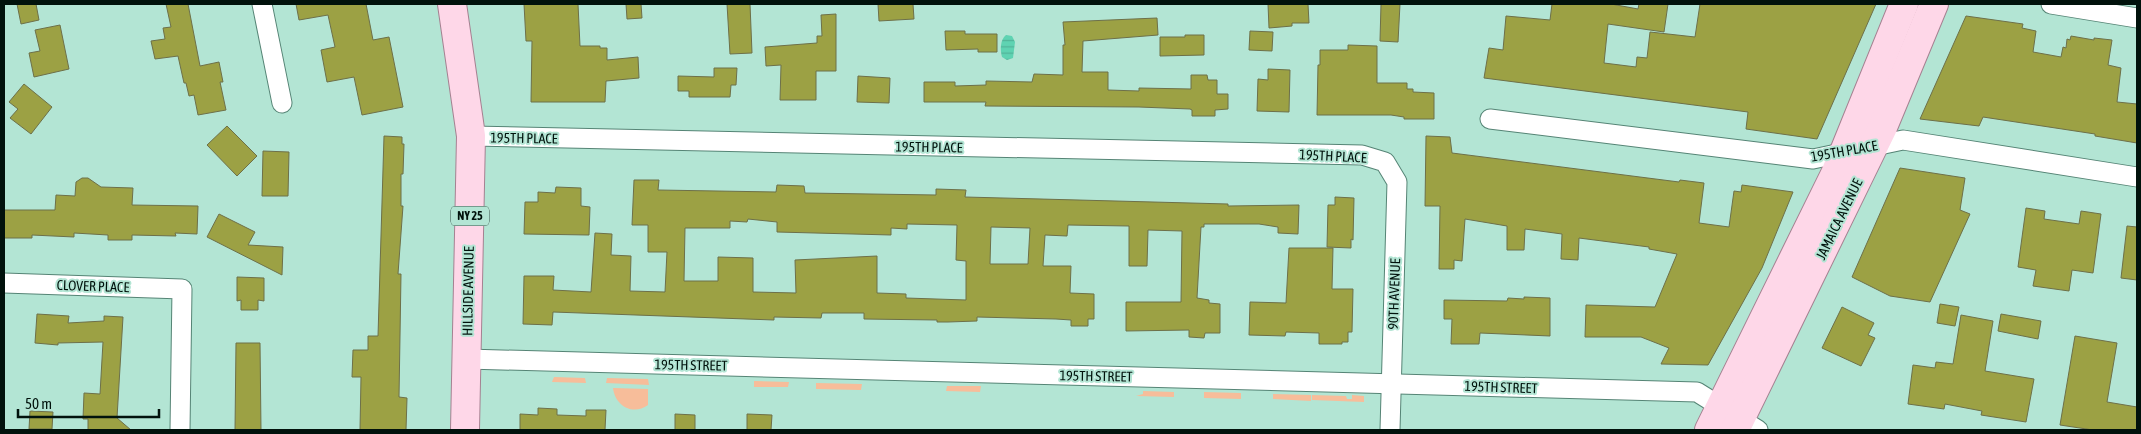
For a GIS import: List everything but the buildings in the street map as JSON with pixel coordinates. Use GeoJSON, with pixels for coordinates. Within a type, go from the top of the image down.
{"type":"FeatureCollection","features":[{"type":"Feature","properties":{"kind":"main road","name":"HILLSIDE AVENUE"},"geometry":{"type":"LineString","coordinates":[[452,4],[472,136],[465,430]]}},
{"type":"Feature","properties":{"kind":"main road","name":"JAMAICA AVENUE"},"geometry":{"type":"LineString","coordinates":[[1736,424],[1904,4]]}},
{"type":"Feature","properties":{"kind":"main road","name":"JAMAICA AVENUE"},"geometry":{"type":"LineString","coordinates":[[1736,424],[1874,146],[1934,4]]}},
{"type":"Feature","properties":{"kind":"street"},"geometry":{"type":"LineString","coordinates":[[262,4],[282,103]]}},
{"type":"Feature","properties":{"kind":"street"},"geometry":{"type":"LineString","coordinates":[[2052,4],[2137,18]]}},
{"type":"Feature","properties":{"kind":"street"},"geometry":{"type":"LineString","coordinates":[[2135,4],[2137,10]]}},
{"type":"Feature","properties":{"kind":"street","name":"195TH PLACE"},"geometry":{"type":"LineString","coordinates":[[1490,119],[1813,159],[1903,140],[2137,177]]}},
{"type":"Feature","properties":{"kind":"street","name":"195TH PLACE"},"geometry":{"type":"LineString","coordinates":[[472,136],[1362,155],[1385,162]]}},
{"type":"Feature","properties":{"kind":"street","name":"90TH AVENUE"},"geometry":{"type":"LineString","coordinates":[[1385,162],[1397,182],[1390,430]]}},
{"type":"Feature","properties":{"kind":"street","name":"CLOVER PLACE"},"geometry":{"type":"LineString","coordinates":[[4,283],[182,289],[180,430]]}},
{"type":"Feature","properties":{"kind":"street","name":"195TH STREET"},"geometry":{"type":"LineString","coordinates":[[467,358],[1697,392],[1736,424]]}},
{"type":"Feature","properties":{"kind":"shaded area"},"geometry":{"type":"Polygon","coordinates":[[[1006,35],[1012,36],[1015,42],[1013,58],[1007,60],[1002,57],[1001,48],[1006,35]]]}},
{"type":"Feature","properties":{"kind":"shaded area"},"geometry":{"type":"Polygon","coordinates":[[[554,377],[585,378],[586,383],[552,382],[554,377]]]}},
{"type":"Feature","properties":{"kind":"shaded area"},"geometry":{"type":"Polygon","coordinates":[[[607,378],[648,379],[649,385],[606,383],[607,378]]]}},
{"type":"Feature","properties":{"kind":"shaded area"},"geometry":{"type":"Polygon","coordinates":[[[754,381],[789,382],[788,387],[754,387],[754,381]]]}},
{"type":"Feature","properties":{"kind":"shaded area"},"geometry":{"type":"Polygon","coordinates":[[[816,383],[862,384],[861,390],[816,389],[816,383]]]}},
{"type":"Feature","properties":{"kind":"shaded area"},"geometry":{"type":"Polygon","coordinates":[[[947,386],[981,386],[980,392],[946,391],[947,386]]]}},
{"type":"Feature","properties":{"kind":"shaded area"},"geometry":{"type":"Polygon","coordinates":[[[613,388],[648,389],[648,405],[636,410],[626,407],[617,400],[613,388]]]}},
{"type":"Feature","properties":{"kind":"shaded area"},"geometry":{"type":"Polygon","coordinates":[[[1143,391],[1174,392],[1174,397],[1136,396],[1143,394],[1143,391]]]}},
{"type":"Feature","properties":{"kind":"shaded area"},"geometry":{"type":"Polygon","coordinates":[[[1204,392],[1241,393],[1241,399],[1204,398],[1204,392]]]}},
{"type":"Feature","properties":{"kind":"shaded area"},"geometry":{"type":"Polygon","coordinates":[[[1273,394],[1311,395],[1311,401],[1273,399],[1273,394]]]}},
{"type":"Feature","properties":{"kind":"shaded area"},"geometry":{"type":"Polygon","coordinates":[[[1312,395],[1346,396],[1347,399],[1352,399],[1352,395],[1364,396],[1364,402],[1312,400],[1312,395]]]}}]}
